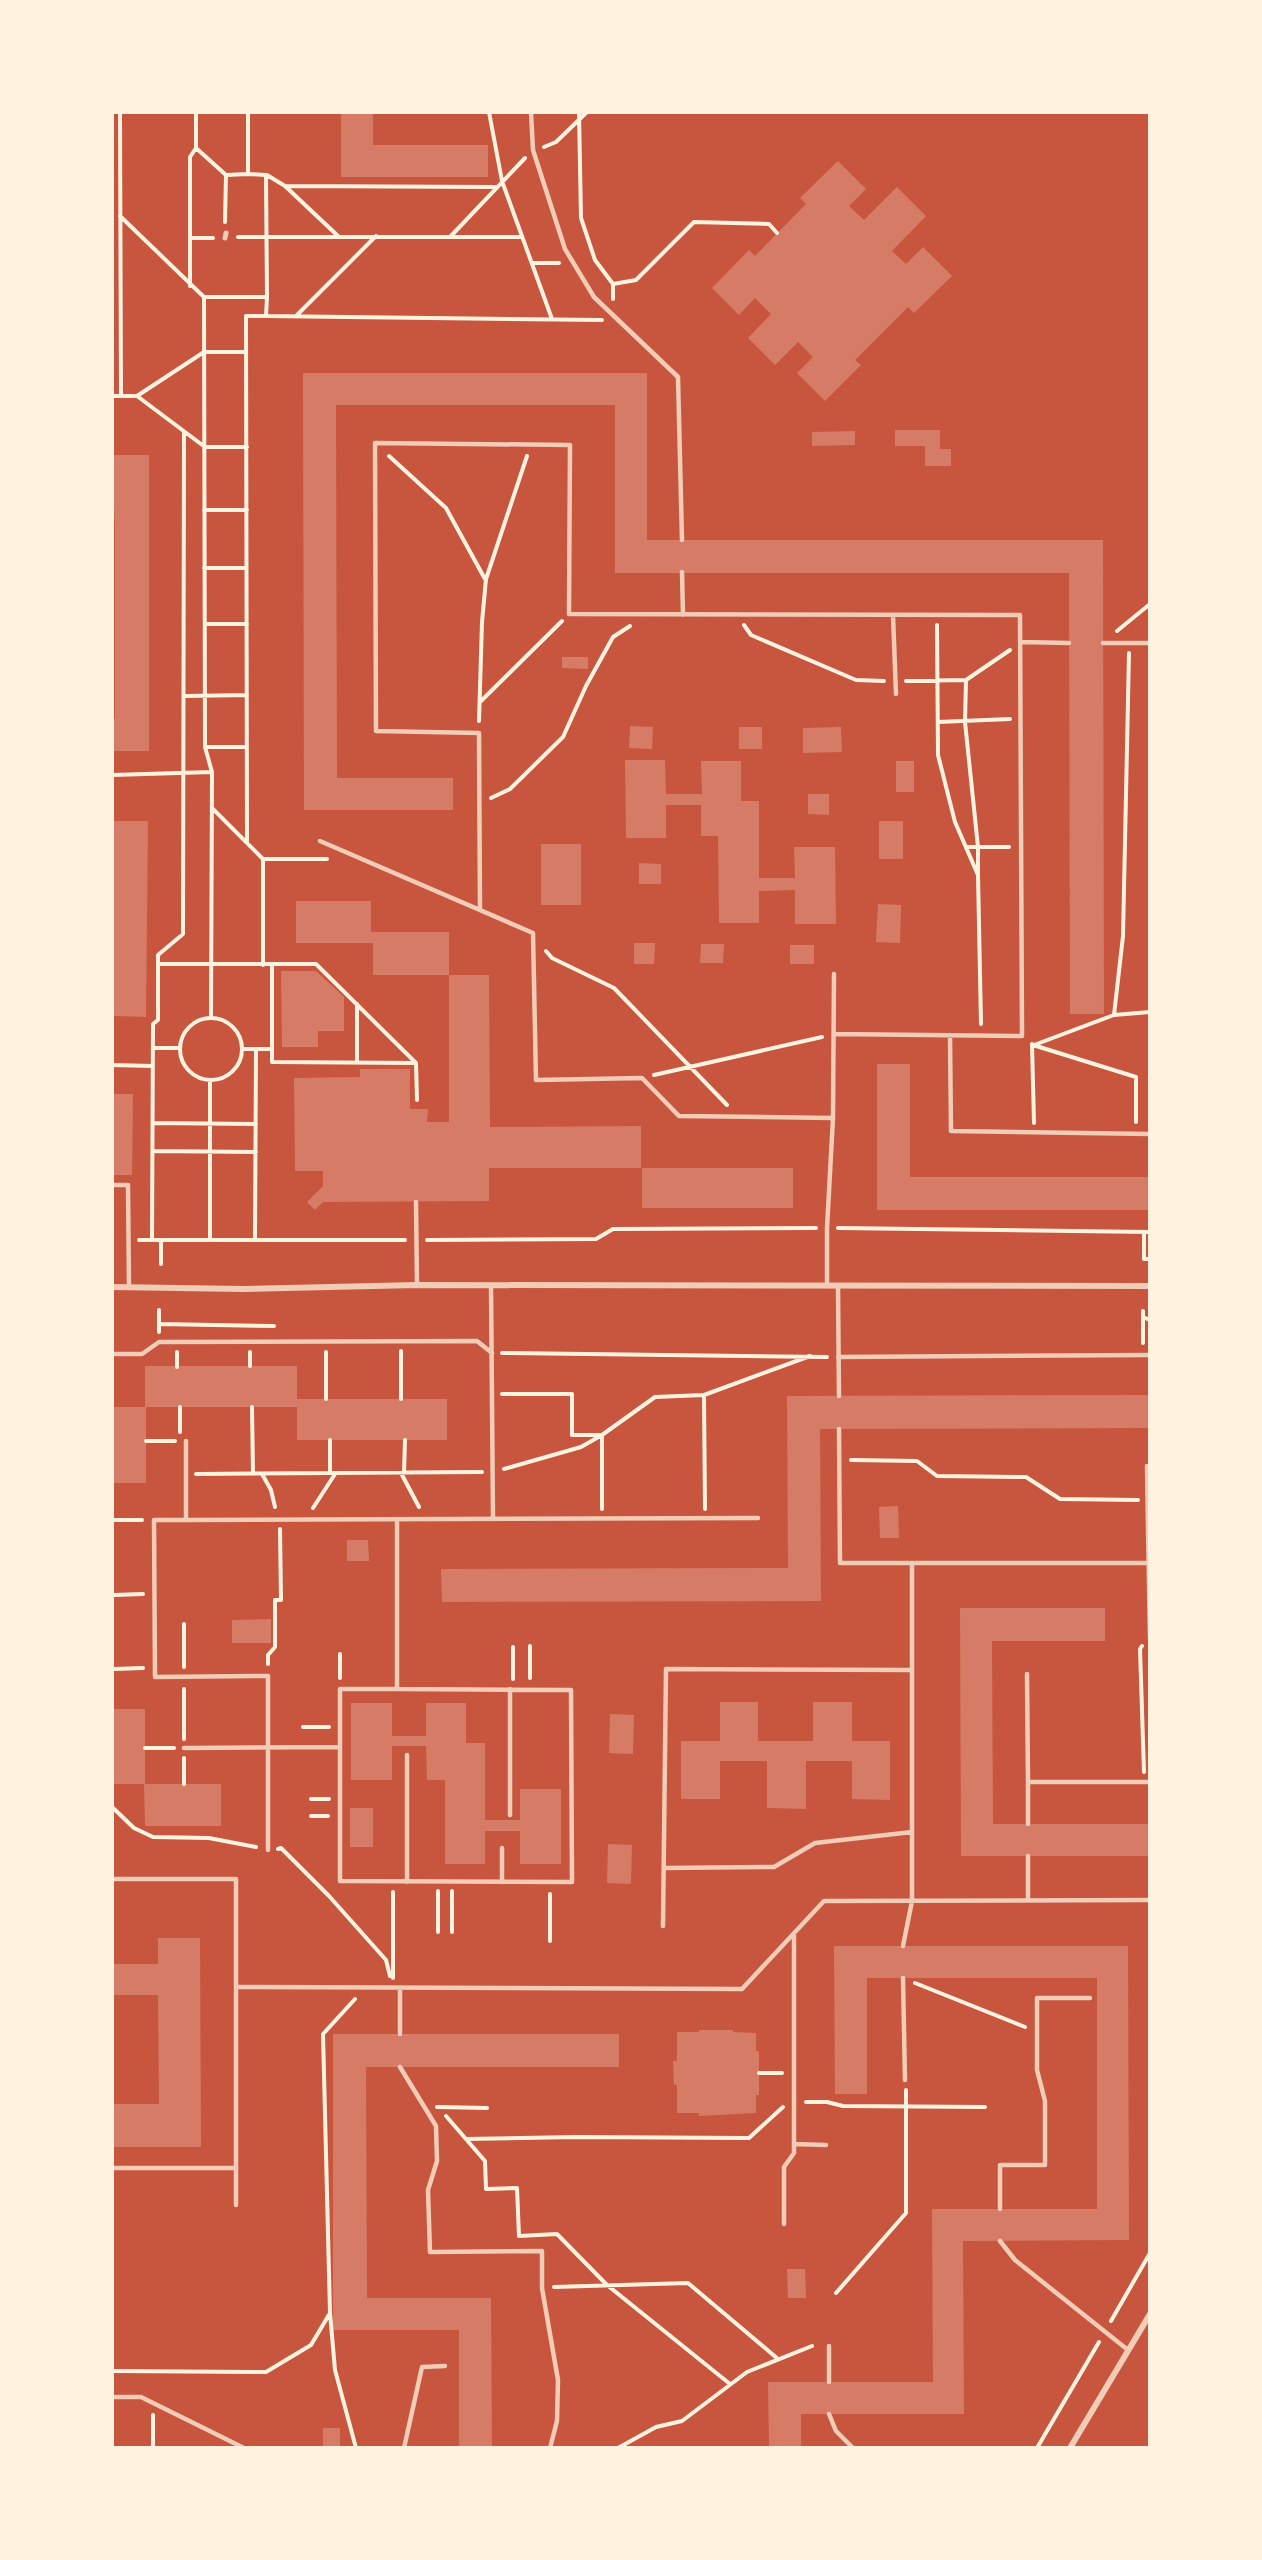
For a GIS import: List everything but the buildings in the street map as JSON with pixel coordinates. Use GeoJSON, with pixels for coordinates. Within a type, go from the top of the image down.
{"type":"FeatureCollection","features":[{"type":"Feature","properties":{"kind":"street"},"geometry":{"type":"LineString","coordinates":[[112,1287],[243,1289],[417,1285],[1149,1286]]}},
{"type":"Feature","properties":{"kind":"street"},"geometry":{"type":"LineString","coordinates":[[1070,2448],[1149,2314]]}},
{"type":"Feature","properties":{"kind":"lane"},"geometry":{"type":"LineString","coordinates":[[531,112],[533,150],[566,249],[594,297],[678,377],[682,540]]}},
{"type":"Feature","properties":{"kind":"lane"},"geometry":{"type":"LineString","coordinates":[[480,910],[479,733],[376,731],[375,443],[570,445],[569,614],[1020,615],[1022,1036],[834,1034]]}},
{"type":"Feature","properties":{"kind":"lane"},"geometry":{"type":"LineString","coordinates":[[682,572],[683,615]]}},
{"type":"Feature","properties":{"kind":"lane"},"geometry":{"type":"LineString","coordinates":[[893,615],[896,694]]}},
{"type":"Feature","properties":{"kind":"lane"},"geometry":{"type":"LineString","coordinates":[[1021,642],[1069,643]]}},
{"type":"Feature","properties":{"kind":"lane"},"geometry":{"type":"LineString","coordinates":[[1103,643],[1149,643]]}},
{"type":"Feature","properties":{"kind":"lane"},"geometry":{"type":"LineString","coordinates":[[320,841],[533,933],[536,1080],[642,1078],[679,1116],[833,1118]]}},
{"type":"Feature","properties":{"kind":"lane"},"geometry":{"type":"LineString","coordinates":[[827,1286],[827,1228],[833,1118],[834,974]]}},
{"type":"Feature","properties":{"kind":"lane"},"geometry":{"type":"LineString","coordinates":[[950,1035],[951,1131],[1149,1134]]}},
{"type":"Feature","properties":{"kind":"lane"},"geometry":{"type":"LineString","coordinates":[[112,1185],[128,1185],[129,1287]]}},
{"type":"Feature","properties":{"kind":"lane"},"geometry":{"type":"LineString","coordinates":[[416,1202],[417,1285]]}},
{"type":"Feature","properties":{"kind":"lane"},"geometry":{"type":"LineString","coordinates":[[491,1285],[493,1519]]}},
{"type":"Feature","properties":{"kind":"lane"},"geometry":{"type":"LineString","coordinates":[[838,1286],[839,1396]]}},
{"type":"Feature","properties":{"kind":"lane"},"geometry":{"type":"LineString","coordinates":[[112,1354],[142,1354],[159,1342],[401,1341],[477,1341],[492,1353]]}},
{"type":"Feature","properties":{"kind":"lane"},"geometry":{"type":"LineString","coordinates":[[838,1357],[1146,1355]]}},
{"type":"Feature","properties":{"kind":"lane"},"geometry":{"type":"LineString","coordinates":[[839,1429],[840,1563],[1148,1563]]}},
{"type":"Feature","properties":{"kind":"lane"},"geometry":{"type":"LineString","coordinates":[[186,1441],[186,1520]]}},
{"type":"Feature","properties":{"kind":"lane"},"geometry":{"type":"LineString","coordinates":[[1148,1466],[1149,1638]]}},
{"type":"Feature","properties":{"kind":"lane"},"geometry":{"type":"LineString","coordinates":[[268,1850],[268,1676],[155,1677],[154,1520],[758,1518]]}},
{"type":"Feature","properties":{"kind":"lane"},"geometry":{"type":"LineString","coordinates":[[397,1519],[397,1689]]}},
{"type":"Feature","properties":{"kind":"lane"},"geometry":{"type":"LineString","coordinates":[[903,1946],[912,1901],[912,1563]]}},
{"type":"Feature","properties":{"kind":"lane"},"geometry":{"type":"LineString","coordinates":[[663,1926],[666,1669],[912,1670]]}},
{"type":"Feature","properties":{"kind":"lane"},"geometry":{"type":"LineString","coordinates":[[1027,1674],[1028,1824]]}},
{"type":"Feature","properties":{"kind":"lane"},"geometry":{"type":"LineString","coordinates":[[339,1689],[397,1689],[571,1690],[572,1882],[340,1881],[339,1689]]}},
{"type":"Feature","properties":{"kind":"lane"},"geometry":{"type":"LineString","coordinates":[[510,1815],[512,1689]]}},
{"type":"Feature","properties":{"kind":"lane"},"geometry":{"type":"LineString","coordinates":[[184,1748],[340,1747]]}},
{"type":"Feature","properties":{"kind":"lane"},"geometry":{"type":"LineString","coordinates":[[407,1755],[407,1882]]}},
{"type":"Feature","properties":{"kind":"lane"},"geometry":{"type":"LineString","coordinates":[[1028,1782],[1147,1782]]}},
{"type":"Feature","properties":{"kind":"lane"},"geometry":{"type":"LineString","coordinates":[[664,1868],[774,1867],[815,1844],[912,1832]]}},
{"type":"Feature","properties":{"kind":"lane"},"geometry":{"type":"LineString","coordinates":[[502,1848],[502,1882]]}},
{"type":"Feature","properties":{"kind":"lane"},"geometry":{"type":"LineString","coordinates":[[1028,1856],[1028,1900]]}},
{"type":"Feature","properties":{"kind":"lane"},"geometry":{"type":"LineString","coordinates":[[112,1879],[236,1879],[236,2205]]}},
{"type":"Feature","properties":{"kind":"lane"},"geometry":{"type":"LineString","coordinates":[[236,1987],[742,1989],[824,1901],[1149,1900]]}},
{"type":"Feature","properties":{"kind":"lane"},"geometry":{"type":"LineString","coordinates":[[784,2223],[784,2167],[794,2153],[794,1933]]}},
{"type":"Feature","properties":{"kind":"lane"},"geometry":{"type":"LineString","coordinates":[[903,1978],[905,2080]]}},
{"type":"Feature","properties":{"kind":"lane"},"geometry":{"type":"LineString","coordinates":[[400,1988],[400,2034]]}},
{"type":"Feature","properties":{"kind":"lane"},"geometry":{"type":"LineString","coordinates":[[1000,2209],[1000,2165],[1045,2165],[1045,2101],[1037,2070],[1037,1998],[1090,1998]]}},
{"type":"Feature","properties":{"kind":"lane"},"geometry":{"type":"LineString","coordinates":[[400,2067],[436,2126],[437,2161],[428,2190],[430,2252],[542,2251],[542,2288],[558,2380],[557,2421],[550,2448]]}},
{"type":"Feature","properties":{"kind":"lane"},"geometry":{"type":"LineString","coordinates":[[794,2144],[826,2145]]}},
{"type":"Feature","properties":{"kind":"lane"},"geometry":{"type":"LineString","coordinates":[[112,2168],[236,2168]]}},
{"type":"Feature","properties":{"kind":"lane"},"geometry":{"type":"LineString","coordinates":[[1000,2241],[1015,2260],[1128,2350]]}},
{"type":"Feature","properties":{"kind":"lane"},"geometry":{"type":"LineString","coordinates":[[829,2346],[829,2382]]}},
{"type":"Feature","properties":{"kind":"lane"},"geometry":{"type":"LineString","coordinates":[[405,2448],[422,2367],[445,2366]]}},
{"type":"Feature","properties":{"kind":"lane"},"geometry":{"type":"LineString","coordinates":[[112,2397],[141,2397],[244,2448]]}},
{"type":"Feature","properties":{"kind":"lane"},"geometry":{"type":"LineString","coordinates":[[829,2414],[836,2431],[853,2448]]}},
{"type":"Feature","properties":{"kind":"path"},"geometry":{"type":"LineString","coordinates":[[120,112],[121,396]]}},
{"type":"Feature","properties":{"kind":"path"},"geometry":{"type":"LineString","coordinates":[[190,286],[190,157],[196,148],[196,112]]}},
{"type":"Feature","properties":{"kind":"path"},"geometry":{"type":"LineString","coordinates":[[248,112],[248,174]]}},
{"type":"Feature","properties":{"kind":"path"},"geometry":{"type":"LineString","coordinates":[[489,112],[502,181],[552,320]]}},
{"type":"Feature","properties":{"kind":"path"},"geometry":{"type":"LineString","coordinates":[[579,112],[581,218],[595,260],[613,284],[613,315]]}},
{"type":"Feature","properties":{"kind":"path"},"geometry":{"type":"LineString","coordinates":[[450,237],[533,150],[556,142],[587,112]]}},
{"type":"Feature","properties":{"kind":"path"},"geometry":{"type":"LineString","coordinates":[[196,148],[225,175],[267,175],[285,186],[339,237]]}},
{"type":"Feature","properties":{"kind":"path"},"geometry":{"type":"LineString","coordinates":[[225,175],[225,236]]}},
{"type":"Feature","properties":{"kind":"path"},"geometry":{"type":"LineString","coordinates":[[267,175],[267,316]]}},
{"type":"Feature","properties":{"kind":"path"},"geometry":{"type":"LineString","coordinates":[[285,186],[497,187]]}},
{"type":"Feature","properties":{"kind":"path"},"geometry":{"type":"LineString","coordinates":[[120,215],[190,286],[204,297],[267,297]]}},
{"type":"Feature","properties":{"kind":"path"},"geometry":{"type":"LineString","coordinates":[[613,284],[636,280],[694,222],[769,224],[777,233]]}},
{"type":"Feature","properties":{"kind":"path"},"geometry":{"type":"LineString","coordinates":[[266,235],[522,237]]}},
{"type":"Feature","properties":{"kind":"path"},"geometry":{"type":"LineString","coordinates":[[297,316],[376,237]]}},
{"type":"Feature","properties":{"kind":"path"},"geometry":{"type":"LineString","coordinates":[[204,297],[205,745],[212,772],[211,1018]]}},
{"type":"Feature","properties":{"kind":"path"},"geometry":{"type":"LineString","coordinates":[[247,843],[246,316],[618,320]]}},
{"type":"Feature","properties":{"kind":"path"},"geometry":{"type":"LineString","coordinates":[[112,396],[137,396],[204,352],[246,352]]}},
{"type":"Feature","properties":{"kind":"path"},"geometry":{"type":"LineString","coordinates":[[137,396],[205,447],[247,447]]}},
{"type":"Feature","properties":{"kind":"path"},"geometry":{"type":"LineString","coordinates":[[152,1240],[153,1024],[158,1020],[158,955],[183,934],[184,432]]}},
{"type":"Feature","properties":{"kind":"path"},"geometry":{"type":"LineString","coordinates":[[375,443],[446,508],[486,579]]}},
{"type":"Feature","properties":{"kind":"path"},"geometry":{"type":"LineString","coordinates":[[531,444],[486,579],[479,704],[569,614]]}},
{"type":"Feature","properties":{"kind":"path"},"geometry":{"type":"LineString","coordinates":[[204,510],[247,510]]}},
{"type":"Feature","properties":{"kind":"path"},"geometry":{"type":"LineString","coordinates":[[204,568],[246,568]]}},
{"type":"Feature","properties":{"kind":"path"},"geometry":{"type":"LineString","coordinates":[[1103,643],[1149,604]]}},
{"type":"Feature","properties":{"kind":"path"},"geometry":{"type":"LineString","coordinates":[[480,803],[510,789],[563,737],[586,686],[613,637],[647,614]]}},
{"type":"Feature","properties":{"kind":"path"},"geometry":{"type":"LineString","coordinates":[[737,614],[751,635],[856,680],[966,680],[1021,642]]}},
{"type":"Feature","properties":{"kind":"path"},"geometry":{"type":"LineString","coordinates":[[937,615],[938,755],[955,822],[978,875]]}},
{"type":"Feature","properties":{"kind":"path"},"geometry":{"type":"LineString","coordinates":[[205,624],[247,624]]}},
{"type":"Feature","properties":{"kind":"path"},"geometry":{"type":"LineString","coordinates":[[1114,1015],[1123,936],[1129,643]]}},
{"type":"Feature","properties":{"kind":"path"},"geometry":{"type":"LineString","coordinates":[[966,680],[965,722],[978,847],[982,1036]]}},
{"type":"Feature","properties":{"kind":"path"},"geometry":{"type":"LineString","coordinates":[[185,696],[247,695]]}},
{"type":"Feature","properties":{"kind":"path"},"geometry":{"type":"LineString","coordinates":[[938,722],[1021,719]]}},
{"type":"Feature","properties":{"kind":"path"},"geometry":{"type":"LineString","coordinates":[[205,745],[247,745]]}},
{"type":"Feature","properties":{"kind":"path"},"geometry":{"type":"LineString","coordinates":[[112,775],[212,772]]}},
{"type":"Feature","properties":{"kind":"path"},"geometry":{"type":"LineString","coordinates":[[212,807],[263,859],[263,965]]}},
{"type":"Feature","properties":{"kind":"path"},"geometry":{"type":"LineString","coordinates":[[966,847],[1022,847]]}},
{"type":"Feature","properties":{"kind":"path"},"geometry":{"type":"LineString","coordinates":[[263,859],[328,859]]}},
{"type":"Feature","properties":{"kind":"path"},"geometry":{"type":"LineString","coordinates":[[533,933],[552,958],[614,988],[738,1116]]}},
{"type":"Feature","properties":{"kind":"path"},"geometry":{"type":"LineString","coordinates":[[158,964],[316,964],[416,1063],[417,1100]]}},
{"type":"Feature","properties":{"kind":"path"},"geometry":{"type":"LineString","coordinates":[[272,965],[272,1062],[416,1063]]}},
{"type":"Feature","properties":{"kind":"path"},"geometry":{"type":"LineString","coordinates":[[357,1004],[357,1062]]}},
{"type":"Feature","properties":{"kind":"path"},"geometry":{"type":"LineString","coordinates":[[1033,1045],[1114,1015],[1149,1012]]}},
{"type":"Feature","properties":{"kind":"path"},"geometry":{"type":"LineString","coordinates":[[211,1018],[219,1019],[233,1028],[241,1041],[242,1049],[241,1058],[232,1071],[226,1076],[210,1080],[188,1070],[180,1048],[190,1026],[211,1018]]}},
{"type":"Feature","properties":{"kind":"path"},"geometry":{"type":"LineString","coordinates":[[642,1078],[834,1034]]}},
{"type":"Feature","properties":{"kind":"path"},"geometry":{"type":"LineString","coordinates":[[1022,1036],[1033,1045],[1136,1077],[1136,1134]]}},
{"type":"Feature","properties":{"kind":"path"},"geometry":{"type":"LineString","coordinates":[[1033,1045],[1034,1132]]}},
{"type":"Feature","properties":{"kind":"path"},"geometry":{"type":"LineString","coordinates":[[153,1048],[180,1048]]}},
{"type":"Feature","properties":{"kind":"path"},"geometry":{"type":"LineString","coordinates":[[242,1049],[271,1049]]}},
{"type":"Feature","properties":{"kind":"path"},"geometry":{"type":"LineString","coordinates":[[255,1240],[256,1049]]}},
{"type":"Feature","properties":{"kind":"path"},"geometry":{"type":"LineString","coordinates":[[112,1065],[153,1066]]}},
{"type":"Feature","properties":{"kind":"path"},"geometry":{"type":"LineString","coordinates":[[210,1080],[210,1240]]}},
{"type":"Feature","properties":{"kind":"path"},"geometry":{"type":"LineString","coordinates":[[153,1123],[256,1124]]}},
{"type":"Feature","properties":{"kind":"path"},"geometry":{"type":"LineString","coordinates":[[153,1152],[256,1152]]}},
{"type":"Feature","properties":{"kind":"path"},"geometry":{"type":"LineString","coordinates":[[137,1240],[596,1239],[613,1229],[827,1228],[1149,1232]]}},
{"type":"Feature","properties":{"kind":"path"},"geometry":{"type":"LineString","coordinates":[[1144,1232],[1144,1261],[1149,1259]]}},
{"type":"Feature","properties":{"kind":"path"},"geometry":{"type":"LineString","coordinates":[[161,1240],[161,1264]]}},
{"type":"Feature","properties":{"kind":"path"},"geometry":{"type":"LineString","coordinates":[[159,1310],[159,1324],[274,1326]]}},
{"type":"Feature","properties":{"kind":"path"},"geometry":{"type":"LineString","coordinates":[[1143,1311],[1146,1355]]}},
{"type":"Feature","properties":{"kind":"path"},"geometry":{"type":"LineString","coordinates":[[1143,1317],[1149,1320]]}},
{"type":"Feature","properties":{"kind":"path"},"geometry":{"type":"LineString","coordinates":[[401,1341],[401,1399]]}},
{"type":"Feature","properties":{"kind":"path"},"geometry":{"type":"LineString","coordinates":[[326,1342],[326,1399]]}},
{"type":"Feature","properties":{"kind":"path"},"geometry":{"type":"LineString","coordinates":[[492,1353],[838,1357]]}},
{"type":"Feature","properties":{"kind":"path"},"geometry":{"type":"LineString","coordinates":[[492,1394],[572,1394],[572,1435],[602,1435],[602,1519]]}},
{"type":"Feature","properties":{"kind":"path"},"geometry":{"type":"LineString","coordinates":[[704,1395],[705,1518]]}},
{"type":"Feature","properties":{"kind":"path"},"geometry":{"type":"LineString","coordinates":[[146,1442],[180,1441],[180,1407]]}},
{"type":"Feature","properties":{"kind":"path"},"geometry":{"type":"LineString","coordinates":[[252,1407],[253,1474]]}},
{"type":"Feature","properties":{"kind":"path"},"geometry":{"type":"LineString","coordinates":[[330,1440],[330,1473]]}},
{"type":"Feature","properties":{"kind":"path"},"geometry":{"type":"LineString","coordinates":[[405,1440],[403,1473],[425,1519]]}},
{"type":"Feature","properties":{"kind":"path"},"geometry":{"type":"LineString","coordinates":[[839,1460],[917,1461],[937,1476],[1026,1477],[1060,1499],[1148,1500]]}},
{"type":"Feature","properties":{"kind":"path"},"geometry":{"type":"LineString","coordinates":[[306,1519],[336,1473]]}},
{"type":"Feature","properties":{"kind":"path"},"geometry":{"type":"LineString","coordinates":[[262,1474],[271,1490],[281,1535],[281,1600],[275,1600],[275,1647],[268,1655],[268,1676]]}},
{"type":"Feature","properties":{"kind":"path"},"geometry":{"type":"LineString","coordinates":[[113,1520],[154,1520]]}},
{"type":"Feature","properties":{"kind":"path"},"geometry":{"type":"LineString","coordinates":[[114,1594],[155,1594]]}},
{"type":"Feature","properties":{"kind":"path"},"geometry":{"type":"LineString","coordinates":[[184,1624],[184,1676]]}},
{"type":"Feature","properties":{"kind":"path"},"geometry":{"type":"LineString","coordinates":[[1147,1782],[1140,1648],[1149,1638]]}},
{"type":"Feature","properties":{"kind":"path"},"geometry":{"type":"LineString","coordinates":[[530,1646],[530,1689]]}},
{"type":"Feature","properties":{"kind":"path"},"geometry":{"type":"LineString","coordinates":[[512,1689],[513,1647]]}},
{"type":"Feature","properties":{"kind":"path"},"geometry":{"type":"LineString","coordinates":[[339,1689],[340,1654]]}},
{"type":"Feature","properties":{"kind":"path"},"geometry":{"type":"LineString","coordinates":[[114,1668],[155,1668]]}},
{"type":"Feature","properties":{"kind":"path"},"geometry":{"type":"LineString","coordinates":[[303,1727],[339,1727]]}},
{"type":"Feature","properties":{"kind":"path"},"geometry":{"type":"LineString","coordinates":[[145,1748],[184,1748]]}},
{"type":"Feature","properties":{"kind":"path"},"geometry":{"type":"LineString","coordinates":[[112,1807],[134,1828],[153,1837],[209,1838],[268,1850],[281,1848],[336,1904],[386,1960],[393,1988]]}},
{"type":"Feature","properties":{"kind":"path"},"geometry":{"type":"LineString","coordinates":[[393,1881],[393,1988]]}},
{"type":"Feature","properties":{"kind":"path"},"geometry":{"type":"LineString","coordinates":[[438,1881],[438,1932]]}},
{"type":"Feature","properties":{"kind":"path"},"geometry":{"type":"LineString","coordinates":[[452,1882],[452,1932]]}},
{"type":"Feature","properties":{"kind":"path"},"geometry":{"type":"LineString","coordinates":[[550,1882],[550,1941]]}},
{"type":"Feature","properties":{"kind":"path"},"geometry":{"type":"LineString","coordinates":[[903,1978],[1037,2032]]}},
{"type":"Feature","properties":{"kind":"path"},"geometry":{"type":"LineString","coordinates":[[356,2448],[336,2370],[330,2313],[323,2034],[365,1988]]}},
{"type":"Feature","properties":{"kind":"path"},"geometry":{"type":"LineString","coordinates":[[759,2073],[794,2073]]}},
{"type":"Feature","properties":{"kind":"path"},"geometry":{"type":"LineString","coordinates":[[836,2294],[906,2214],[905,2080]]}},
{"type":"Feature","properties":{"kind":"path"},"geometry":{"type":"LineString","coordinates":[[465,2139],[749,2138],[789,2102],[827,2102],[843,2106],[985,2107]]}},
{"type":"Feature","properties":{"kind":"path"},"geometry":{"type":"LineString","coordinates":[[424,2106],[488,2108]]}},
{"type":"Feature","properties":{"kind":"path"},"geometry":{"type":"LineString","coordinates":[[438,2107],[485,2161],[486,2189],[517,2188],[519,2236],[557,2234],[607,2285],[730,2385]]}},
{"type":"Feature","properties":{"kind":"path"},"geometry":{"type":"LineString","coordinates":[[1109,2325],[1149,2253]]}},
{"type":"Feature","properties":{"kind":"path"},"geometry":{"type":"LineString","coordinates":[[542,2288],[688,2283],[778,2359]]}},
{"type":"Feature","properties":{"kind":"path"},"geometry":{"type":"LineString","coordinates":[[112,2371],[266,2372],[310,2345],[330,2313]]}},
{"type":"Feature","properties":{"kind":"path"},"geometry":{"type":"LineString","coordinates":[[1037,2448],[1099,2342]]}},
{"type":"Feature","properties":{"kind":"path"},"geometry":{"type":"LineString","coordinates":[[618,2448],[656,2427],[682,2421],[747,2372],[812,2346]]}},
{"type":"Feature","properties":{"kind":"path"},"geometry":{"type":"LineString","coordinates":[[152,2402],[153,2448]]}}]}
